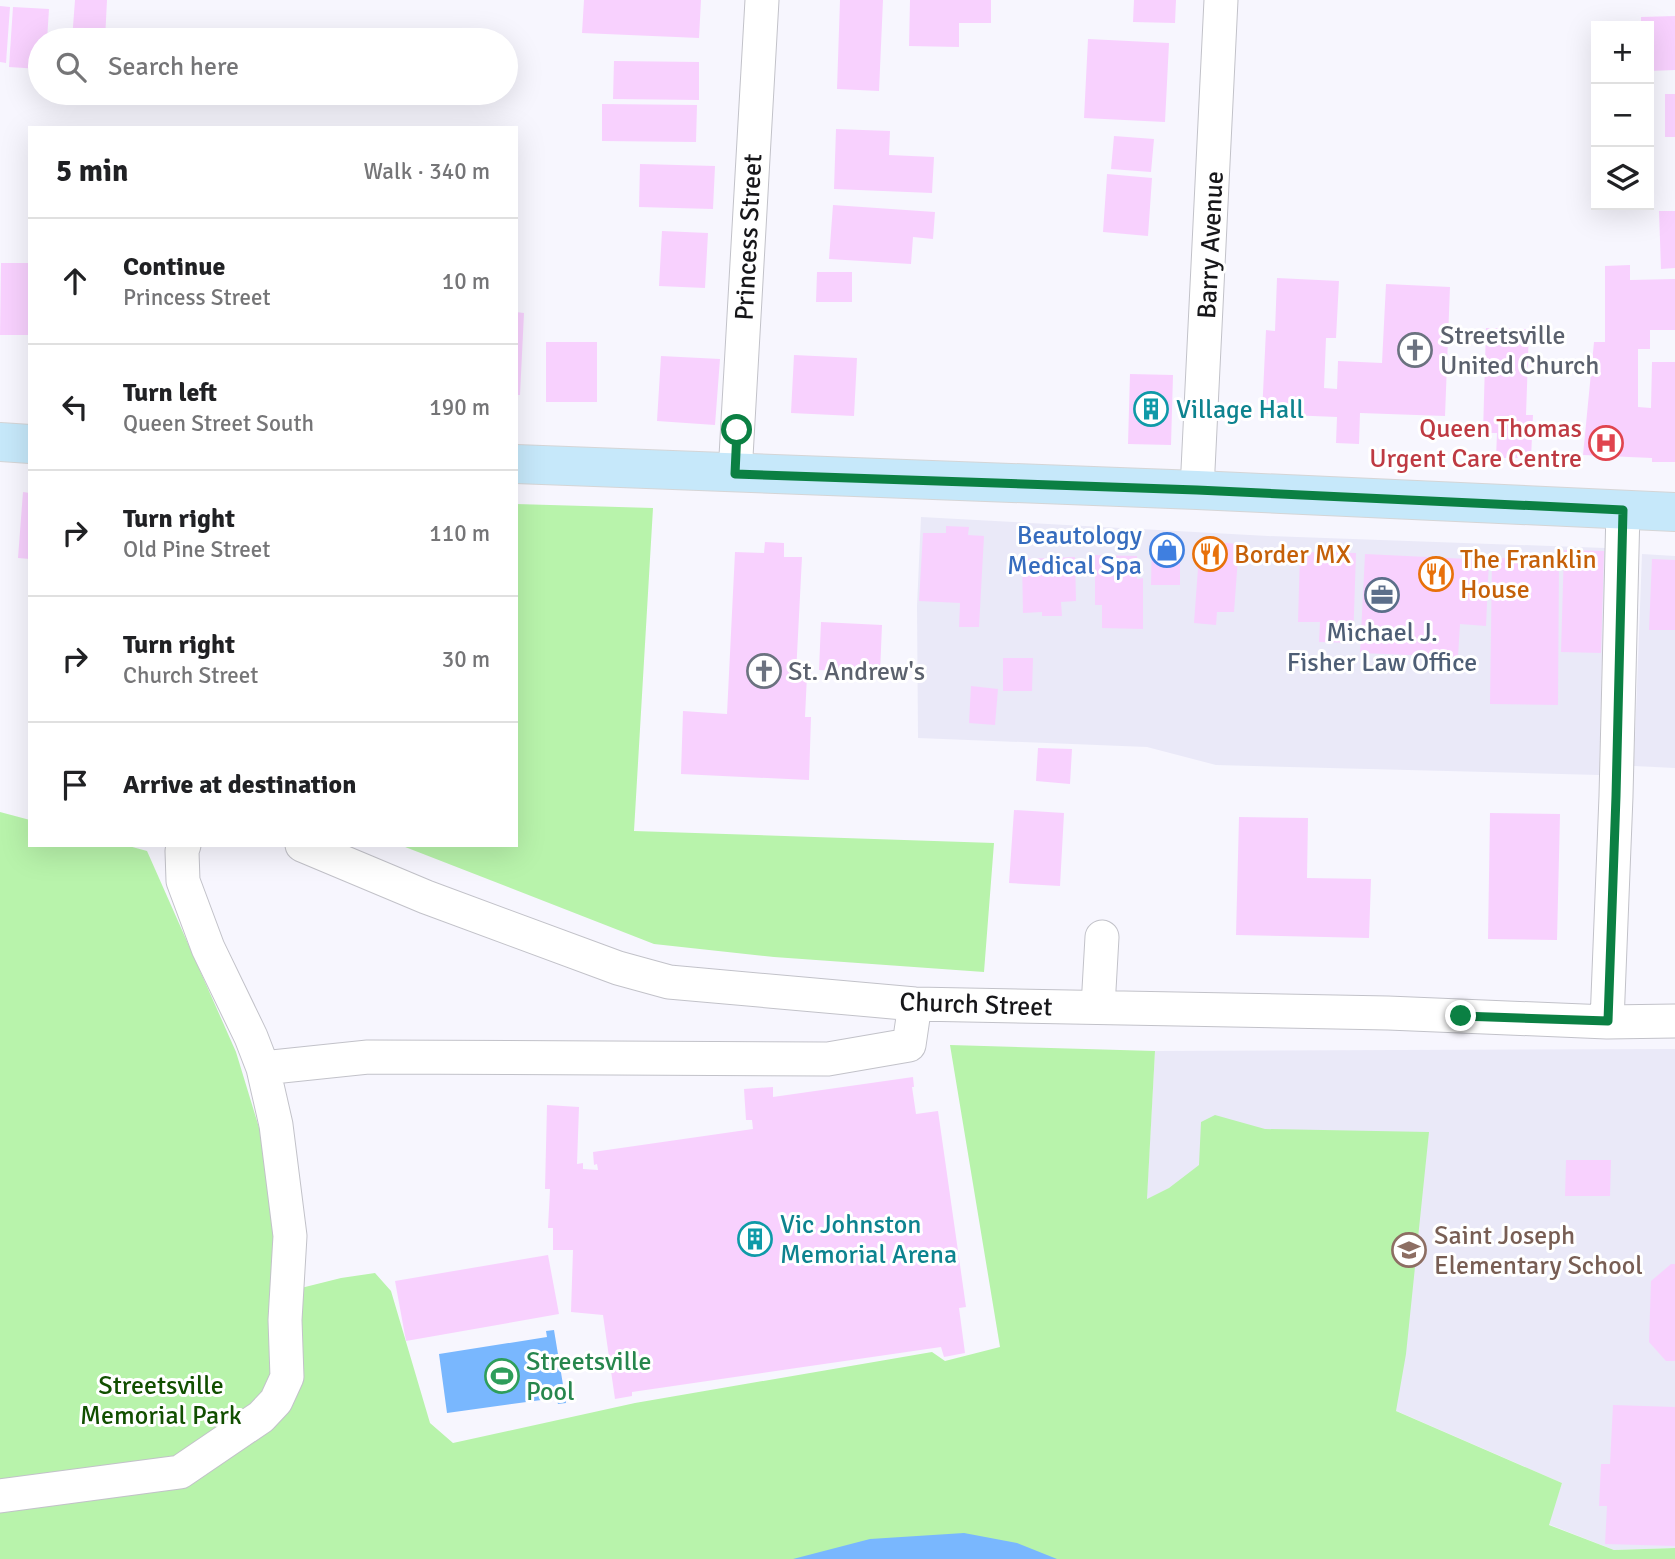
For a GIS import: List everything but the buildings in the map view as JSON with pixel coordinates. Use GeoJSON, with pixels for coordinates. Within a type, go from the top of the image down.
{"type":"FeatureCollection","features":[{"type":"Feature","properties":{"kind":"main road"},"geometry":{"type":"LineString","coordinates":[[0,442],[28,444]]}},
{"type":"Feature","properties":{"kind":"main road"},"geometry":{"type":"LineString","coordinates":[[518,464],[1197,490],[1675,512]]}},
{"type":"Feature","properties":{"kind":"street","name":"Princess Street"},"geometry":{"type":"LineString","coordinates":[[735,474],[762,0]]}},
{"type":"Feature","properties":{"kind":"street","name":"Barry Avenue"},"geometry":{"type":"LineString","coordinates":[[1197,490],[1222,0]]}},
{"type":"Feature","properties":{"kind":"street"},"geometry":{"type":"LineString","coordinates":[[1608,1021],[1623,510]]}},
{"type":"Feature","properties":{"kind":"street"},"geometry":{"type":"LineString","coordinates":[[0,1496],[180,1472],[261,1417],[276,1401],[287,1377],[285,1320],[290,1236],[276,1125],[263,1068],[208,948],[183,881],[183,847]]}},
{"type":"Feature","properties":{"kind":"street","name":"Church Street"},"geometry":{"type":"LineString","coordinates":[[307,847],[426,897],[653,979],[915,1004],[1675,1021]]}},
{"type":"Feature","properties":{"kind":"street"},"geometry":{"type":"LineString","coordinates":[[1098,1007],[1102,937]]}},
{"type":"Feature","properties":{"kind":"street"},"geometry":{"type":"LineString","coordinates":[[263,1068],[368,1057],[828,1059],[909,1045],[915,1004]]}},
{"type":"Feature","properties":{"kind":"shaded area"},"geometry":{"type":"Polygon","coordinates":[[[921,517],[1268,536],[1605,548],[1599,775],[1216,765],[1147,747],[918,738],[917,606],[921,517]]]}},
{"type":"Feature","properties":{"kind":"shaded area"},"geometry":{"type":"Polygon","coordinates":[[[1642,554],[1675,556],[1675,768],[1634,766],[1642,554]]]}},
{"type":"Feature","properties":{"kind":"shaded area","name":"Saint Joseph Elementary School"},"geometry":{"type":"Polygon","coordinates":[[[1675,1049],[1675,1548],[1614,1550],[1548,1524],[1562,1483],[1141,1300],[1155,1051],[1675,1049]]]}},
{"type":"Feature","properties":{"kind":"green space"},"geometry":{"type":"Polygon","coordinates":[[[518,504],[653,508],[634,831],[994,843],[984,972],[774,957],[654,944],[405,847],[518,847],[518,504]]]}},
{"type":"Feature","properties":{"kind":"green space","name":"Streetsville Memorial Park"},"geometry":{"type":"Polygon","coordinates":[[[0,812],[28,819],[28,847],[132,847],[147,851],[236,1052],[264,1144],[281,1293],[341,1278],[375,1273],[391,1291],[430,1423],[453,1443],[635,1403],[932,1352],[945,1361],[1000,1347],[950,1045],[1155,1051],[1147,1199],[1169,1188],[1199,1165],[1201,1122],[1215,1115],[1265,1129],[1429,1132],[1406,1354],[1396,1411],[1562,1483],[1549,1525],[1614,1550],[1675,1548],[1675,1559],[0,1559],[0,812]]]}},
{"type":"Feature","properties":{"kind":"water","name":"Streetsville Pool"},"geometry":{"type":"Polygon","coordinates":[[[554,1330],[566,1403],[558,1404],[556,1398],[447,1413],[439,1354],[547,1337],[546,1331],[554,1330]]]}},
{"type":"Feature","properties":{"kind":"water"},"geometry":{"type":"Polygon","coordinates":[[[964,1533],[1017,1543],[1057,1559],[793,1559],[870,1539],[964,1533]]]}},
{"type":"Feature","properties":{"kind":"place","name":"Streetsville United Church"},"geometry":{"type":"Point","coordinates":[1415,350]}},
{"type":"Feature","properties":{"kind":"place","name":"Village Hall"},"geometry":{"type":"Point","coordinates":[1151,409]}},
{"type":"Feature","properties":{"kind":"place","name":"Queen Thomas Urgent Care Centre"},"geometry":{"type":"Point","coordinates":[1606,443]}},
{"type":"Feature","properties":{"kind":"place","name":"Beautology Medical Spa"},"geometry":{"type":"Point","coordinates":[1167,550]}},
{"type":"Feature","properties":{"kind":"place","name":"Border MX"},"geometry":{"type":"Point","coordinates":[1210,554]}},
{"type":"Feature","properties":{"kind":"place","name":"The Franklin House"},"geometry":{"type":"Point","coordinates":[1436,574]}},
{"type":"Feature","properties":{"kind":"place","name":"Michael J. Fisher Law Office"},"geometry":{"type":"Point","coordinates":[1382,595]}},
{"type":"Feature","properties":{"kind":"place","name":"St. Andrew's"},"geometry":{"type":"Point","coordinates":[764,671]}},
{"type":"Feature","properties":{"kind":"place","name":"Vic Johnston Memorial Arena"},"geometry":{"type":"Point","coordinates":[755,1239]}},
{"type":"Feature","properties":{"kind":"place","name":"Saint Joseph Elementary School"},"geometry":{"type":"Point","coordinates":[1409,1250]}},
{"type":"Feature","properties":{"kind":"place","name":"Streetsville Pool"},"geometry":{"type":"Point","coordinates":[502,1376]}},
{"type":"Feature","properties":{"kind":"route"},"geometry":{"type":"LineString","coordinates":[[737,430],[735,474],[1197,490],[1623,510],[1608,1021],[1461,1016]]}}]}
